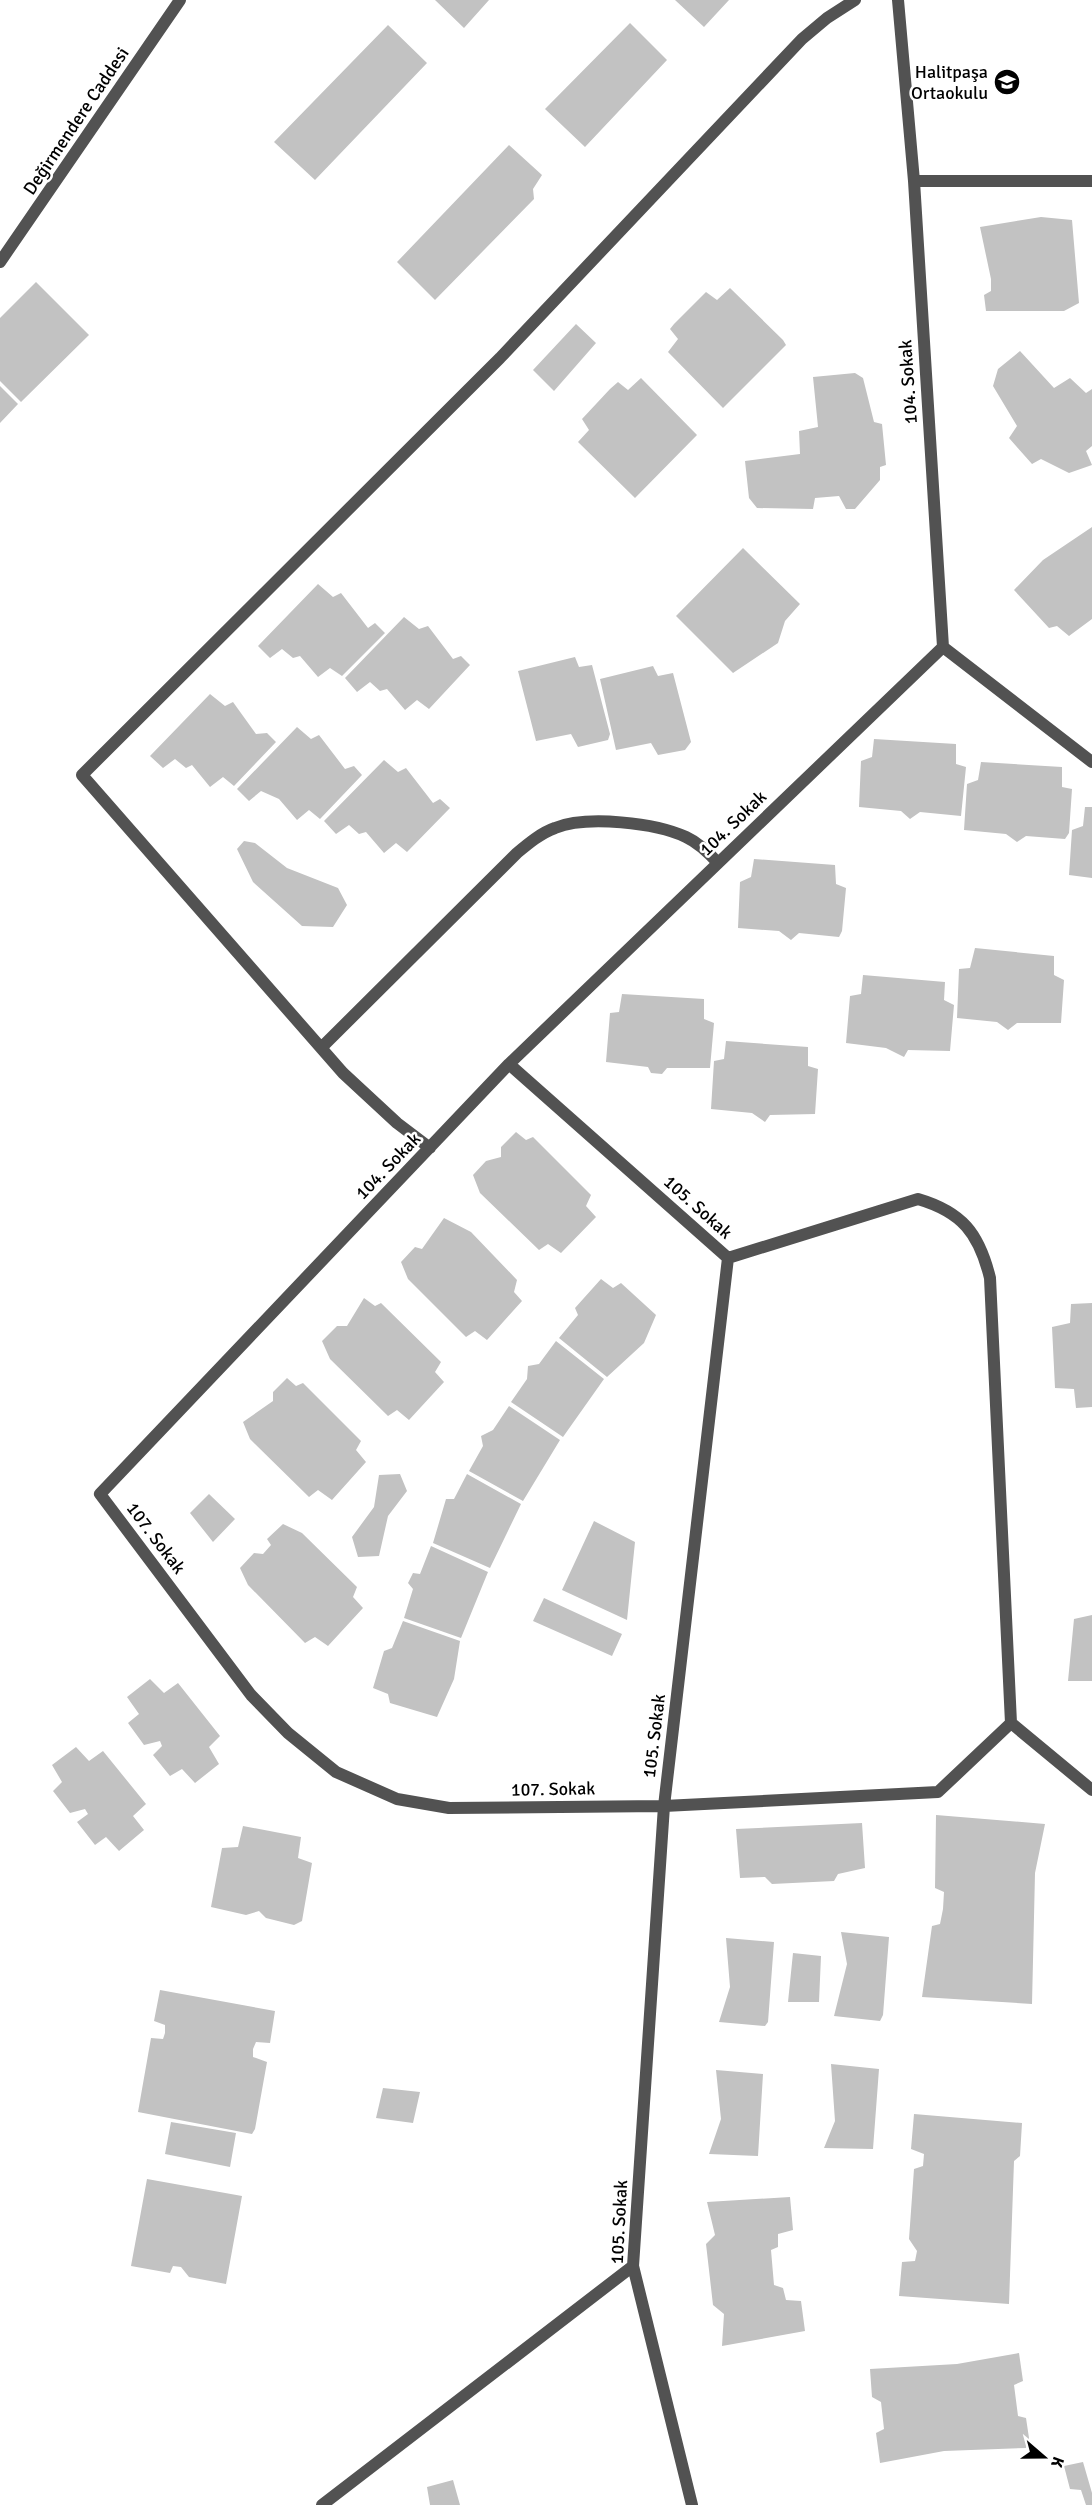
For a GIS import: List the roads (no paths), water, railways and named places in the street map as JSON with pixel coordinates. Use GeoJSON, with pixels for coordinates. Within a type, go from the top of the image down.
{"type":"FeatureCollection","features":[{"type":"Feature","properties":{"kind":"street","name":"Değirmendere Caddesi"},"geometry":{"type":"LineString","coordinates":[[0,262],[180,0]]}},
{"type":"Feature","properties":{"kind":"street"},"geometry":{"type":"LineString","coordinates":[[430,1148],[366,1096],[321,1048],[82,775],[500,358],[802,39],[827,18],[855,0]]}},
{"type":"Feature","properties":{"kind":"street","name":"104. Sokak"},"geometry":{"type":"LineString","coordinates":[[100,1494],[510,1064],[943,647],[914,181],[898,0]]}},
{"type":"Feature","properties":{"kind":"street"},"geometry":{"type":"LineString","coordinates":[[914,181],[1092,181]]}},
{"type":"Feature","properties":{"kind":"street"},"geometry":{"type":"LineString","coordinates":[[943,647],[1092,762]]}},
{"type":"Feature","properties":{"kind":"street"},"geometry":{"type":"LineString","coordinates":[[321,1048],[517,853],[534,839],[555,828],[592,820],[667,830],[688,838],[718,863]]}},
{"type":"Feature","properties":{"kind":"street","name":"105. Sokak"},"geometry":{"type":"LineString","coordinates":[[510,1064],[728,1258],[664,1806],[633,2266],[692,2505]]}},
{"type":"Feature","properties":{"kind":"street"},"geometry":{"type":"LineString","coordinates":[[728,1258],[918,1199],[939,1205],[957,1216],[973,1233],[984,1254],[990,1278],[1011,1724],[1092,1790]]}},
{"type":"Feature","properties":{"kind":"street","name":"107. Sokak"},"geometry":{"type":"LineString","coordinates":[[100,1494],[251,1695],[288,1733],[336,1772],[397,1799],[449,1808],[664,1806],[938,1792],[1011,1724]]}},
{"type":"Feature","properties":{"kind":"street"},"geometry":{"type":"LineString","coordinates":[[322,2505],[633,2266]]}},
{"type":"Feature","properties":{"kind":"place","name":"Halitpaşa Ortaokulu"},"geometry":{"type":"Point","coordinates":[1007,82]}}]}
